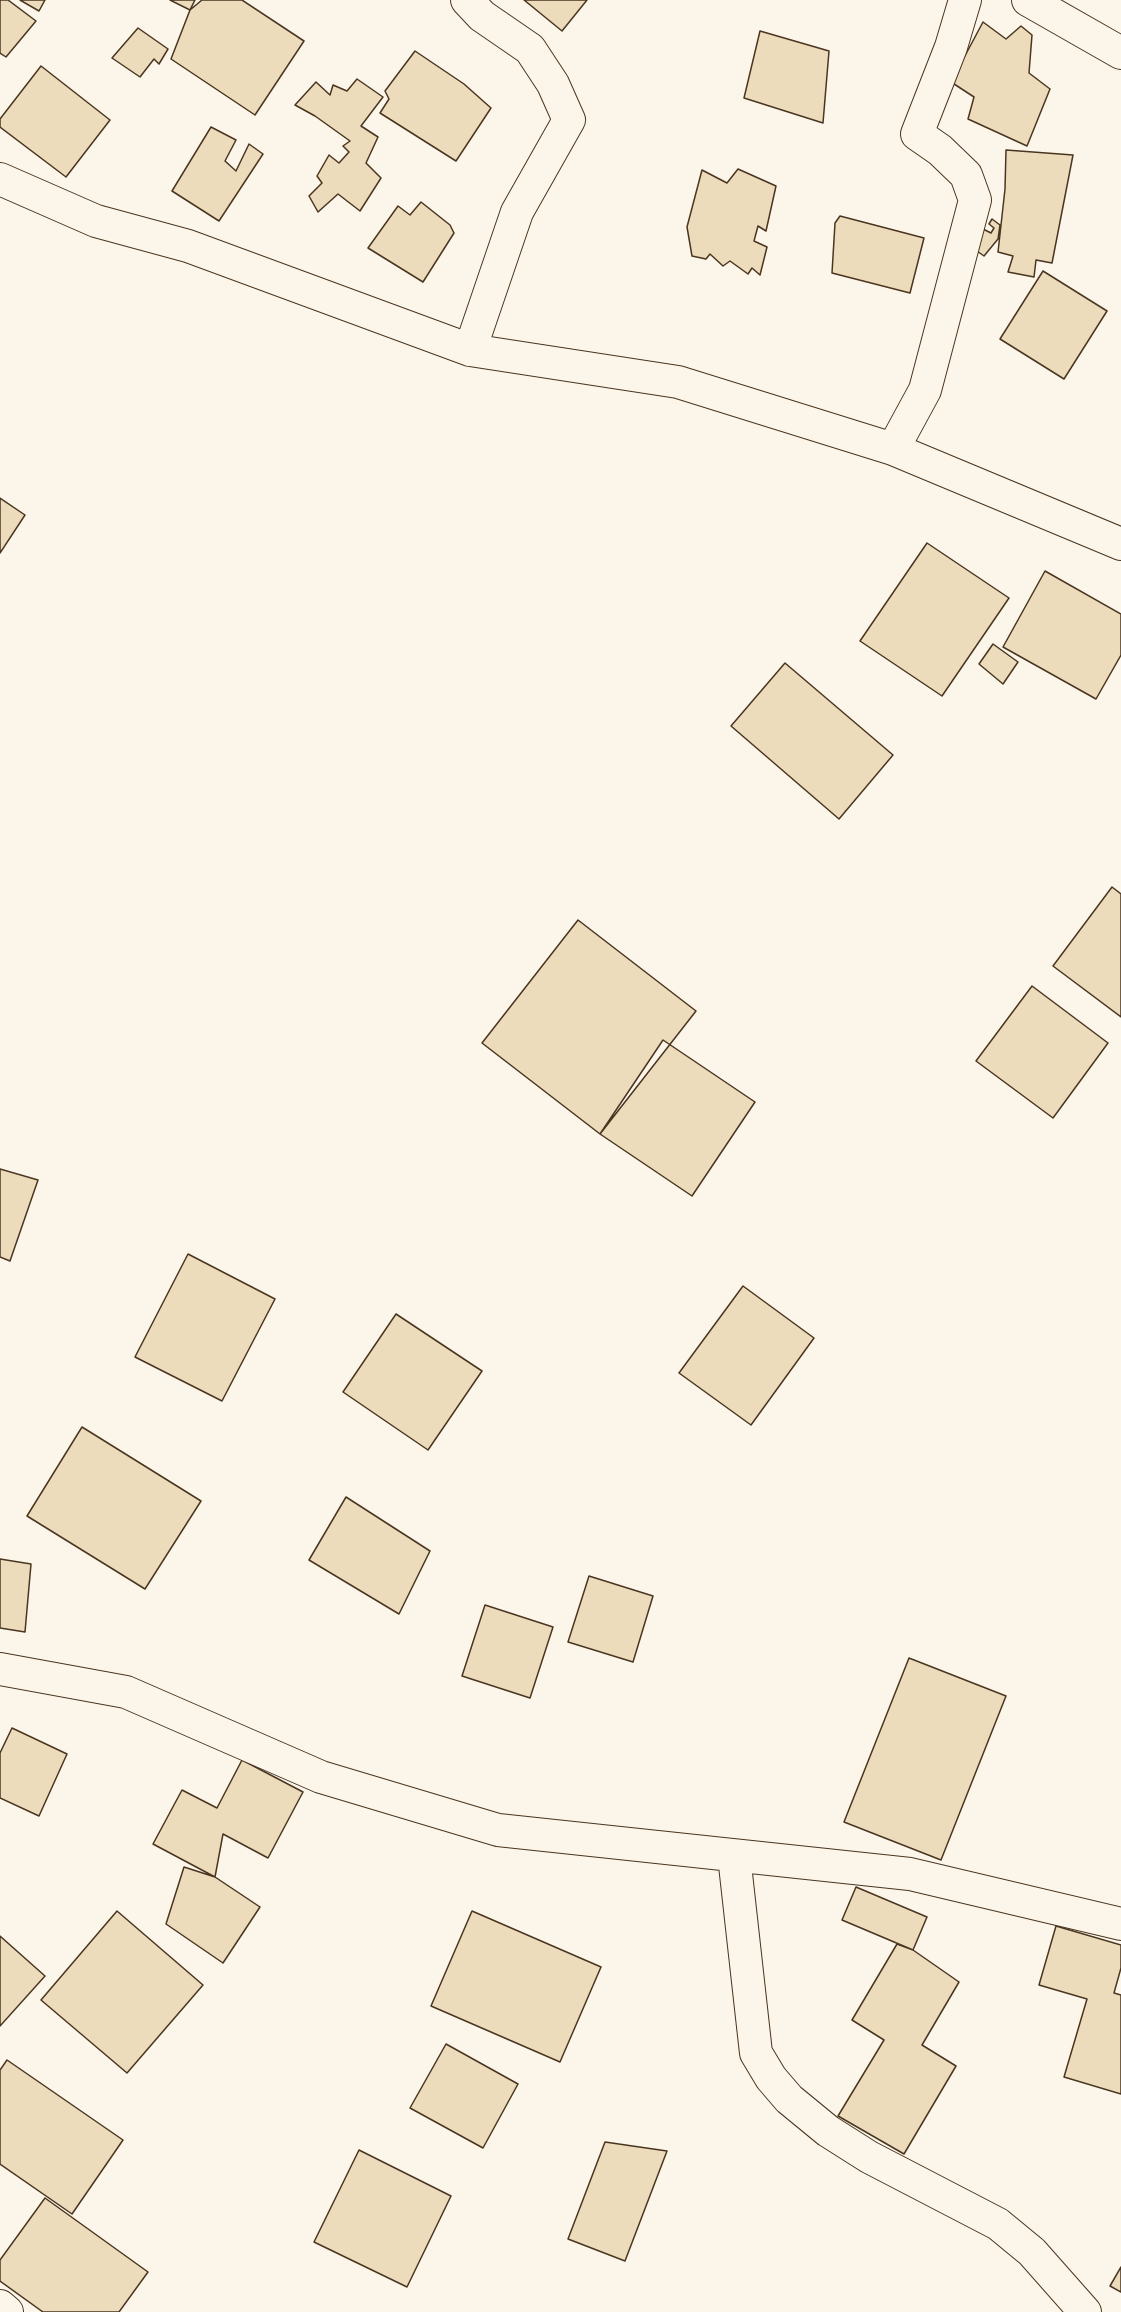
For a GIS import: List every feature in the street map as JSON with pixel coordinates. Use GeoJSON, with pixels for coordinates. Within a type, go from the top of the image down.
{"type":"FeatureCollection","features":[{"type":"Feature","properties":{"kind":"street"},"geometry":{"type":"LineString","coordinates":[[467,0],[482,16],[530,49],[553,84],[569,120],[517,212],[470,350]]}},
{"type":"Feature","properties":{"kind":"street"},"geometry":{"type":"LineString","coordinates":[[893,448],[925,390],[975,200],[966,175],[940,150],[918,134],[951,47],[965,0]]}},
{"type":"Feature","properties":{"kind":"street"},"geometry":{"type":"LineString","coordinates":[[1028,0],[1121,53]]}},
{"type":"Feature","properties":{"kind":"street"},"geometry":{"type":"LineString","coordinates":[[0,179],[96,221],[188,246],[470,350],[678,382],[893,448],[1121,544]]}},
{"type":"Feature","properties":{"kind":"street"},"geometry":{"type":"LineString","coordinates":[[0,1669],[126,1692],[321,1777],[498,1830],[910,1874],[1121,1924]]}},
{"type":"Feature","properties":{"kind":"street"},"geometry":{"type":"LineString","coordinates":[[734,1856],[756,2053],[771,2078],[789,2099],[828,2131],[869,2157],[998,2224],[1032,2252],[1085,2312]]}},
{"type":"Feature","properties":{"kind":"street"},"geometry":{"type":"LineString","coordinates":[[0,2306],[7,2312]]}},
{"type":"Feature","properties":{"kind":"building"},"geometry":{"type":"Polygon","coordinates":[[[0,0],[8,0],[36,21],[6,57],[0,53],[0,0]]]}},
{"type":"Feature","properties":{"kind":"building"},"geometry":{"type":"Polygon","coordinates":[[[20,0],[45,0],[39,11],[20,0]]]}},
{"type":"Feature","properties":{"kind":"building"},"geometry":{"type":"Polygon","coordinates":[[[170,0],[195,0],[190,10],[170,0]]]}},
{"type":"Feature","properties":{"kind":"building"},"geometry":{"type":"Polygon","coordinates":[[[202,0],[242,0],[304,41],[255,115],[171,59],[190,10],[202,0]]]}},
{"type":"Feature","properties":{"kind":"building"},"geometry":{"type":"Polygon","coordinates":[[[524,0],[587,0],[562,31],[524,0]]]}},
{"type":"Feature","properties":{"kind":"building"},"geometry":{"type":"Polygon","coordinates":[[[983,22],[1006,39],[1021,26],[1032,35],[1029,73],[1050,89],[1027,146],[968,119],[974,97],[951,82],[983,22]]]}},
{"type":"Feature","properties":{"kind":"building"},"geometry":{"type":"Polygon","coordinates":[[[138,28],[168,49],[159,64],[154,59],[140,77],[112,58],[138,28]]]}},
{"type":"Feature","properties":{"kind":"building"},"geometry":{"type":"Polygon","coordinates":[[[760,31],[829,51],[823,123],[744,98],[760,31]]]}},
{"type":"Feature","properties":{"kind":"building"},"geometry":{"type":"Polygon","coordinates":[[[415,51],[464,84],[491,108],[456,161],[380,113],[389,99],[385,91],[415,51]]]}},
{"type":"Feature","properties":{"kind":"building"},"geometry":{"type":"Polygon","coordinates":[[[41,66],[110,120],[66,177],[0,127],[0,119],[41,66]]]}},
{"type":"Feature","properties":{"kind":"building"},"geometry":{"type":"Polygon","coordinates":[[[357,79],[383,97],[361,126],[378,137],[366,163],[381,178],[360,211],[338,194],[318,212],[309,196],[322,183],[317,176],[329,155],[339,163],[349,152],[343,146],[350,141],[295,105],[316,82],[330,95],[333,85],[347,91],[357,79]]]}},
{"type":"Feature","properties":{"kind":"building"},"geometry":{"type":"Polygon","coordinates":[[[211,127],[236,140],[225,161],[236,171],[249,144],[263,154],[219,221],[172,191],[211,127]]]}},
{"type":"Feature","properties":{"kind":"building"},"geometry":{"type":"Polygon","coordinates":[[[1006,150],[1073,155],[1052,263],[1036,260],[1034,277],[1008,272],[1013,256],[998,252],[1005,189],[1006,150]]]}},
{"type":"Feature","properties":{"kind":"building"},"geometry":{"type":"Polygon","coordinates":[[[738,169],[776,186],[766,231],[758,226],[754,241],[767,247],[760,275],[752,268],[748,274],[730,261],[723,266],[710,254],[706,259],[692,256],[687,227],[702,170],[727,183],[738,169]]]}},
{"type":"Feature","properties":{"kind":"building"},"geometry":{"type":"Polygon","coordinates":[[[421,202],[450,225],[454,233],[423,282],[368,248],[398,206],[410,215],[421,202]]]}},
{"type":"Feature","properties":{"kind":"building"},"geometry":{"type":"Polygon","coordinates":[[[840,216],[924,238],[910,293],[832,273],[835,223],[840,216]]]}},
{"type":"Feature","properties":{"kind":"building"},"geometry":{"type":"Polygon","coordinates":[[[992,219],[1000,225],[998,239],[984,256],[970,246],[983,229],[991,233],[994,228],[989,224],[992,219]]]}},
{"type":"Feature","properties":{"kind":"building"},"geometry":{"type":"Polygon","coordinates":[[[1043,271],[1107,311],[1064,379],[1000,339],[1043,271]]]}},
{"type":"Feature","properties":{"kind":"building"},"geometry":{"type":"Polygon","coordinates":[[[0,498],[25,515],[0,553],[0,498]]]}},
{"type":"Feature","properties":{"kind":"building"},"geometry":{"type":"Polygon","coordinates":[[[927,543],[1009,598],[942,696],[860,641],[927,543]]]}},
{"type":"Feature","properties":{"kind":"building"},"geometry":{"type":"Polygon","coordinates":[[[1045,571],[1121,614],[1121,655],[1096,699],[1003,647],[1045,571]]]}},
{"type":"Feature","properties":{"kind":"building"},"geometry":{"type":"Polygon","coordinates":[[[993,644],[1018,662],[1003,684],[979,664],[993,644]]]}},
{"type":"Feature","properties":{"kind":"building"},"geometry":{"type":"Polygon","coordinates":[[[785,663],[893,755],[839,819],[731,726],[785,663]]]}},
{"type":"Feature","properties":{"kind":"building"},"geometry":{"type":"Polygon","coordinates":[[[1112,887],[1121,894],[1121,1017],[1053,966],[1112,887]]]}},
{"type":"Feature","properties":{"kind":"building"},"geometry":{"type":"Polygon","coordinates":[[[578,920],[696,1011],[600,1134],[482,1043],[578,920]]]}},
{"type":"Feature","properties":{"kind":"building"},"geometry":{"type":"Polygon","coordinates":[[[1032,986],[1108,1043],[1053,1118],[976,1061],[1032,986]]]}},
{"type":"Feature","properties":{"kind":"building"},"geometry":{"type":"Polygon","coordinates":[[[663,1040],[755,1102],[692,1196],[600,1134],[663,1040]]]}},
{"type":"Feature","properties":{"kind":"building"},"geometry":{"type":"Polygon","coordinates":[[[0,1169],[38,1180],[10,1261],[0,1257],[0,1169]]]}},
{"type":"Feature","properties":{"kind":"building"},"geometry":{"type":"Polygon","coordinates":[[[188,1254],[275,1299],[222,1401],[135,1357],[188,1254]]]}},
{"type":"Feature","properties":{"kind":"building"},"geometry":{"type":"Polygon","coordinates":[[[743,1286],[814,1338],[751,1425],[679,1373],[743,1286]]]}},
{"type":"Feature","properties":{"kind":"building"},"geometry":{"type":"Polygon","coordinates":[[[396,1314],[482,1371],[428,1450],[343,1392],[396,1314]]]}},
{"type":"Feature","properties":{"kind":"building"},"geometry":{"type":"Polygon","coordinates":[[[82,1427],[201,1501],[145,1589],[27,1516],[82,1427]]]}},
{"type":"Feature","properties":{"kind":"building"},"geometry":{"type":"Polygon","coordinates":[[[346,1497],[430,1551],[399,1614],[309,1560],[346,1497]]]}},
{"type":"Feature","properties":{"kind":"building"},"geometry":{"type":"Polygon","coordinates":[[[0,1559],[31,1564],[25,1632],[0,1628],[0,1559]]]}},
{"type":"Feature","properties":{"kind":"building"},"geometry":{"type":"Polygon","coordinates":[[[589,1576],[653,1596],[633,1662],[568,1642],[589,1576]]]}},
{"type":"Feature","properties":{"kind":"building"},"geometry":{"type":"Polygon","coordinates":[[[485,1605],[553,1627],[530,1698],[462,1676],[485,1605]]]}},
{"type":"Feature","properties":{"kind":"building"},"geometry":{"type":"Polygon","coordinates":[[[909,1658],[1006,1696],[941,1860],[844,1822],[909,1658]]]}},
{"type":"Feature","properties":{"kind":"building"},"geometry":{"type":"Polygon","coordinates":[[[12,1728],[67,1754],[39,1816],[0,1798],[0,1753],[12,1728]]]}},
{"type":"Feature","properties":{"kind":"building"},"geometry":{"type":"Polygon","coordinates":[[[242,1760],[303,1792],[268,1858],[223,1834],[215,1877],[153,1844],[182,1790],[217,1808],[242,1760]]]}},
{"type":"Feature","properties":{"kind":"building"},"geometry":{"type":"Polygon","coordinates":[[[184,1867],[215,1877],[260,1907],[223,1963],[166,1924],[184,1867]]]}},
{"type":"Feature","properties":{"kind":"building"},"geometry":{"type":"Polygon","coordinates":[[[856,1887],[927,1917],[913,1950],[842,1920],[856,1887]]]}},
{"type":"Feature","properties":{"kind":"building"},"geometry":{"type":"Polygon","coordinates":[[[117,1911],[203,1985],[127,2073],[41,2000],[117,1911]]]}},
{"type":"Feature","properties":{"kind":"building"},"geometry":{"type":"Polygon","coordinates":[[[472,1911],[601,1967],[560,2062],[431,2006],[472,1911]]]}},
{"type":"Feature","properties":{"kind":"building"},"geometry":{"type":"Polygon","coordinates":[[[1056,1926],[1121,1945],[1121,1968],[1114,1993],[1121,1995],[1121,2094],[1064,2077],[1087,1999],[1039,1985],[1056,1926]]]}},
{"type":"Feature","properties":{"kind":"building"},"geometry":{"type":"Polygon","coordinates":[[[0,1936],[45,1976],[0,2026],[0,1936]]]}},
{"type":"Feature","properties":{"kind":"building"},"geometry":{"type":"Polygon","coordinates":[[[897,1944],[913,1950],[959,1982],[922,2045],[956,2066],[904,2154],[838,2116],[884,2040],[852,2020],[897,1944]]]}},
{"type":"Feature","properties":{"kind":"building"},"geometry":{"type":"Polygon","coordinates":[[[446,2044],[518,2084],[483,2148],[410,2108],[446,2044]]]}},
{"type":"Feature","properties":{"kind":"building"},"geometry":{"type":"Polygon","coordinates":[[[7,2060],[123,2140],[72,2214],[0,2164],[0,2070],[7,2060]]]}},
{"type":"Feature","properties":{"kind":"building"},"geometry":{"type":"Polygon","coordinates":[[[605,2142],[667,2151],[625,2261],[568,2239],[605,2142]]]}},
{"type":"Feature","properties":{"kind":"building"},"geometry":{"type":"Polygon","coordinates":[[[359,2150],[451,2196],[407,2287],[314,2242],[359,2150]]]}},
{"type":"Feature","properties":{"kind":"building"},"geometry":{"type":"Polygon","coordinates":[[[45,2198],[148,2272],[119,2312],[43,2312],[0,2281],[0,2260],[45,2198]]]}},
{"type":"Feature","properties":{"kind":"building"},"geometry":{"type":"Polygon","coordinates":[[[1121,2267],[1121,2292],[1110,2286],[1121,2267]]]}}]}
